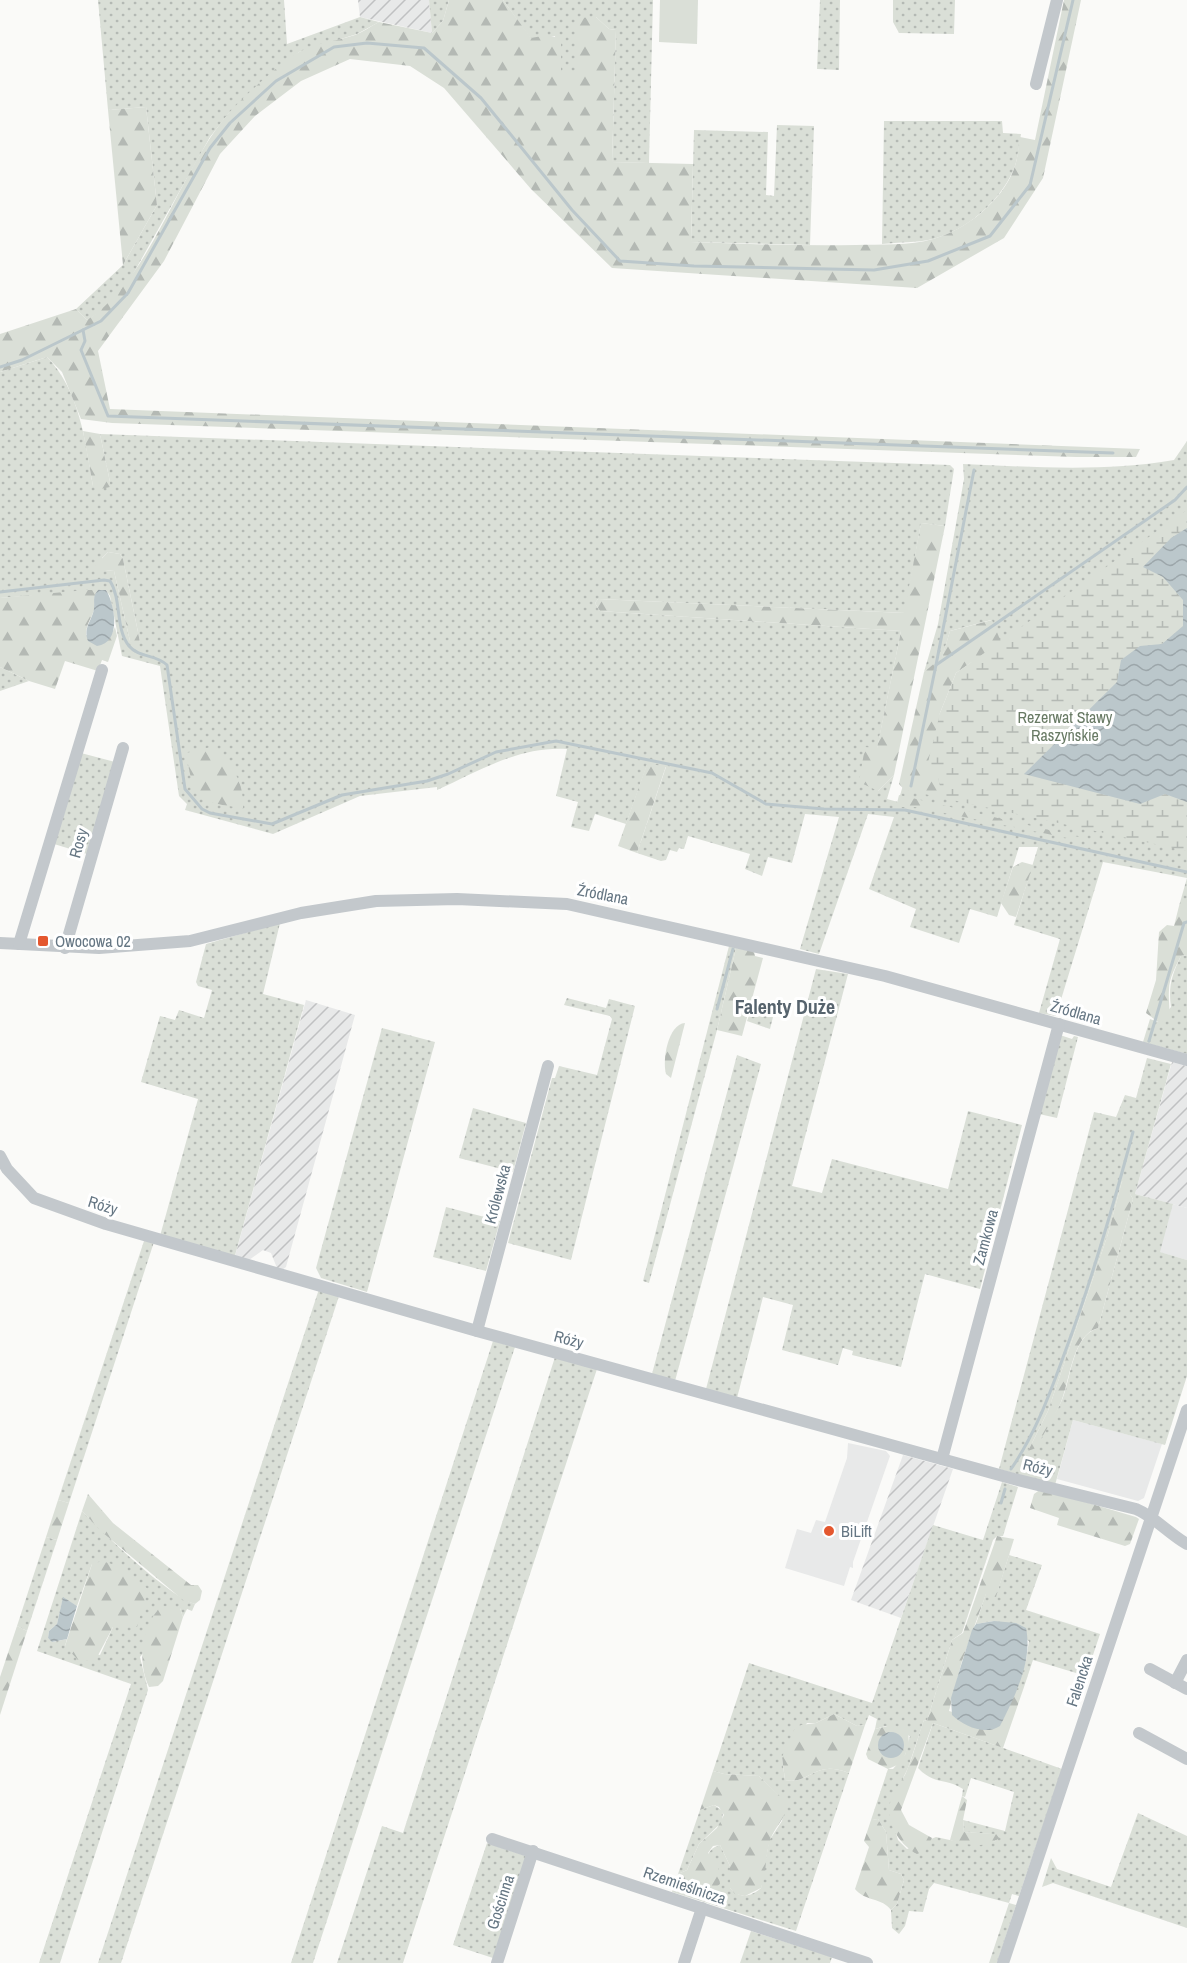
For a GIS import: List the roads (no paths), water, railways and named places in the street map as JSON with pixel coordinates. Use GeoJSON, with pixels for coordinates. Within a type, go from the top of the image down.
{"type":"FeatureCollection","features":[{"type":"Feature","properties":{"kind":"street"},"geometry":{"type":"LineString","coordinates":[[1036,84],[1057,0]]}},
{"type":"Feature","properties":{"kind":"street"},"geometry":{"type":"LineString","coordinates":[[19,944],[102,670]]}},
{"type":"Feature","properties":{"kind":"street","name":"Rosy"},"geometry":{"type":"LineString","coordinates":[[65,948],[123,748]]}},
{"type":"Feature","properties":{"kind":"street","name":"Źródlana"},"geometry":{"type":"LineString","coordinates":[[0,943],[65,948],[190,941],[301,913],[357,903],[413,899],[524,900],[593,908],[779,950],[885,976],[1187,1060]]}},
{"type":"Feature","properties":{"kind":"street","name":"Zamkowa"},"geometry":{"type":"LineString","coordinates":[[942,1459],[1059,1024]]}},
{"type":"Feature","properties":{"kind":"street","name":"Królewska"},"geometry":{"type":"LineString","coordinates":[[477,1331],[548,1066]]}},
{"type":"Feature","properties":{"kind":"street","name":"Róży"},"geometry":{"type":"LineString","coordinates":[[0,1156],[6,1169],[34,1198],[57,1208],[477,1331],[942,1459],[1136,1509],[1151,1517],[1167,1533],[1187,1544]]}},
{"type":"Feature","properties":{"kind":"street","name":"Falencka"},"geometry":{"type":"LineString","coordinates":[[1004,1963],[1187,1410]]}},
{"type":"Feature","properties":{"kind":"street"},"geometry":{"type":"LineString","coordinates":[[1175,1683],[1187,1660]]}},
{"type":"Feature","properties":{"kind":"street"},"geometry":{"type":"LineString","coordinates":[[1150,1669],[1187,1689]]}},
{"type":"Feature","properties":{"kind":"street"},"geometry":{"type":"LineString","coordinates":[[1139,1733],[1187,1759]]}},
{"type":"Feature","properties":{"kind":"street","name":"Rzemieślnicza"},"geometry":{"type":"LineString","coordinates":[[492,1839],[867,1963]]}},
{"type":"Feature","properties":{"kind":"street","name":"Gościnna"},"geometry":{"type":"LineString","coordinates":[[497,1963],[533,1851]]}},
{"type":"Feature","properties":{"kind":"street"},"geometry":{"type":"LineString","coordinates":[[684,1963],[702,1908]]}},
{"type":"Feature","properties":{"kind":"water"},"geometry":{"type":"Polygon","coordinates":[[[1187,528],[1187,802],[1165,794],[1140,804],[1024,774],[1117,682],[1121,660],[1140,646],[1162,644],[1183,626],[1183,600],[1163,577],[1143,567],[1171,538],[1187,528]]]}},
{"type":"Feature","properties":{"kind":"water"},"geometry":{"type":"Polygon","coordinates":[[[98,590],[106,590],[112,605],[114,622],[110,638],[97,646],[88,641],[87,628],[94,609],[94,597],[98,590]]]}},
{"type":"Feature","properties":{"kind":"water"},"geometry":{"type":"Polygon","coordinates":[[[63,1597],[77,1606],[67,1639],[52,1642],[48,1638],[49,1631],[57,1624],[63,1597]]]}},
{"type":"Feature","properties":{"kind":"water"},"geometry":{"type":"Polygon","coordinates":[[[994,1621],[1016,1623],[1026,1628],[1027,1653],[1021,1678],[1000,1726],[981,1730],[962,1723],[952,1715],[951,1698],[972,1630],[976,1624],[994,1621]]]}},
{"type":"Feature","properties":{"kind":"water"},"geometry":{"type":"Polygon","coordinates":[[[891,1732],[900,1736],[904,1745],[900,1754],[891,1758],[882,1754],[878,1745],[882,1736],[891,1732]]]}},
{"type":"Feature","properties":{"kind":"waterway"},"geometry":{"type":"LineString","coordinates":[[0,367],[22,360],[101,321],[128,293],[210,148],[230,123],[276,81],[334,47],[367,43],[424,48],[481,98],[572,210],[620,261],[694,266],[874,270],[928,261],[990,236],[1030,185],[1073,0]]}},
{"type":"Feature","properties":{"kind":"waterway"},"geometry":{"type":"LineString","coordinates":[[83,330],[85,341],[81,350],[108,416],[1113,453]]}},
{"type":"Feature","properties":{"kind":"waterway"},"geometry":{"type":"LineString","coordinates":[[936,665],[974,470]]}},
{"type":"Feature","properties":{"kind":"waterway"},"geometry":{"type":"LineString","coordinates":[[911,786],[936,665],[1175,500],[1187,487]]}},
{"type":"Feature","properties":{"kind":"waterway"},"geometry":{"type":"LineString","coordinates":[[0,592],[110,581],[116,597],[122,631],[129,646],[167,665],[185,789],[202,809],[210,813],[272,824],[342,795],[427,781],[496,752],[556,741],[712,773],[766,804],[824,809],[905,810],[1187,872]]}},
{"type":"Feature","properties":{"kind":"waterway"},"geometry":{"type":"LineString","coordinates":[[1149,1041],[1184,923],[1187,922]]}},
{"type":"Feature","properties":{"kind":"waterway"},"geometry":{"type":"LineString","coordinates":[[717,1009],[733,949]]}},
{"type":"Feature","properties":{"kind":"waterway"},"geometry":{"type":"LineString","coordinates":[[1011,1469],[1042,1412],[1075,1325],[1102,1243],[1133,1132]]}},
{"type":"Feature","properties":{"kind":"waterway"},"geometry":{"type":"LineString","coordinates":[[1001,1503],[1005,1489]]}},
{"type":"Feature","properties":{"kind":"place","name":"Owocowa 02"},"geometry":{"type":"Point","coordinates":[43,941]}},
{"type":"Feature","properties":{"kind":"place","name":"BiLift"},"geometry":{"type":"Point","coordinates":[829,1531]}},
{"type":"Feature","properties":{"kind":"district","name":"Falenty Duże"},"geometry":{"type":"Point","coordinates":[785,1006]}},
{"type":"Feature","properties":{"kind":"park label","name":"Rezerwat Stawy Raszyńskie"},"geometry":{"type":"Point","coordinates":[1065,726]}}]}
